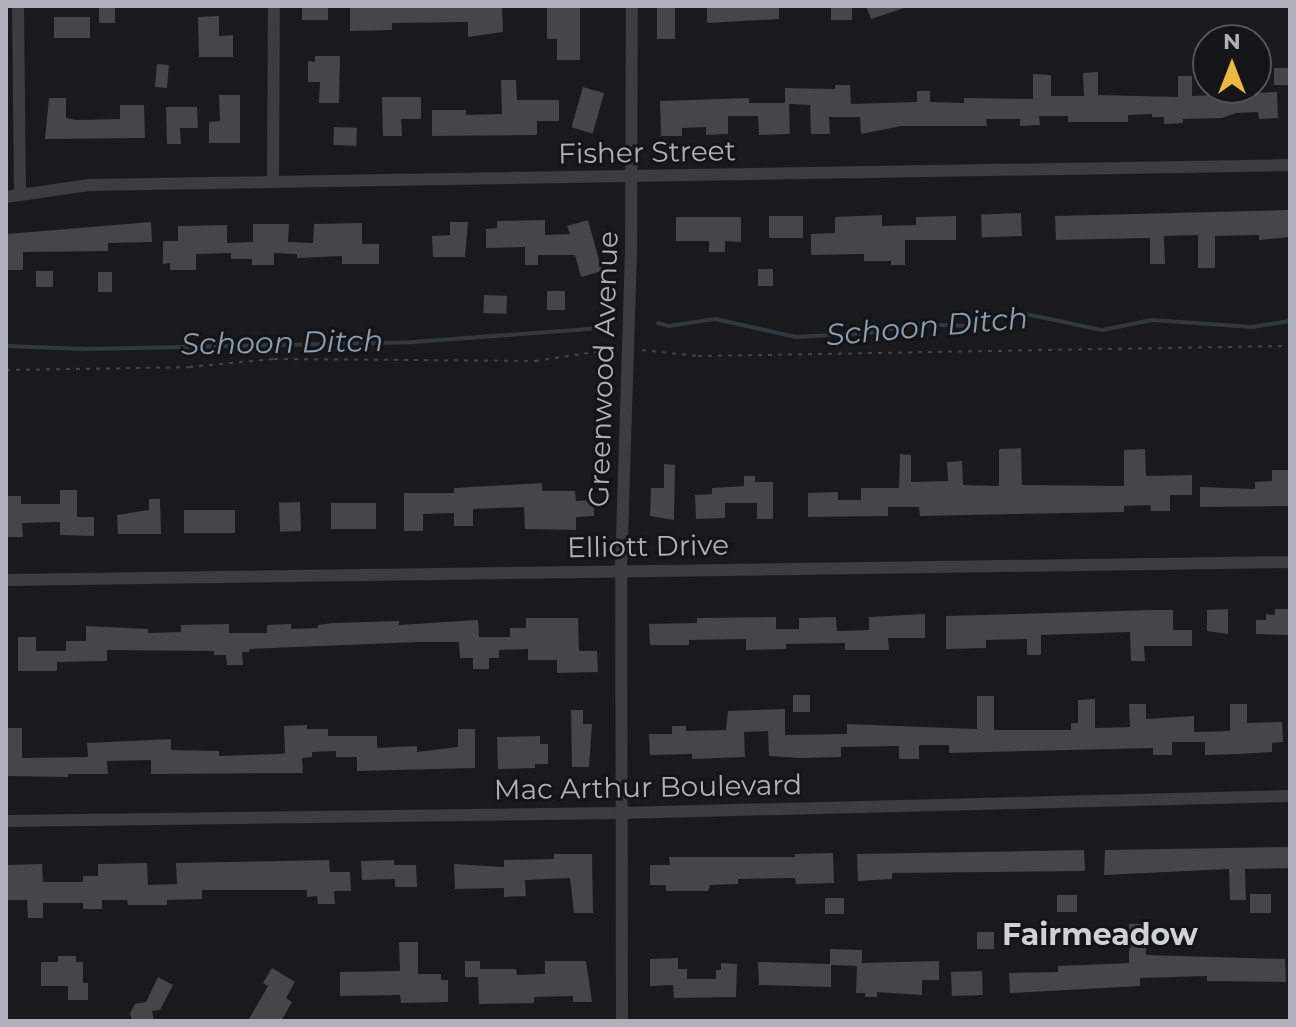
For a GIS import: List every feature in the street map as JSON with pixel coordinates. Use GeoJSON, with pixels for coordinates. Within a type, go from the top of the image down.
{"type":"FeatureCollection","features":[{"type":"Feature","properties":{"kind":"street"},"geometry":{"type":"LineString","coordinates":[[18,6],[20,194]]}},
{"type":"Feature","properties":{"kind":"street"},"geometry":{"type":"LineString","coordinates":[[273,181],[274,6]]}},
{"type":"Feature","properties":{"kind":"street","name":"Greenwood Avenue"},"geometry":{"type":"LineString","coordinates":[[622,1021],[621,570],[632,6]]}},
{"type":"Feature","properties":{"kind":"street","name":"Fisher Street"},"geometry":{"type":"LineString","coordinates":[[6,197],[89,185],[1290,165]]}},
{"type":"Feature","properties":{"kind":"street","name":"Elliott Drive"},"geometry":{"type":"LineString","coordinates":[[6,580],[1290,562]]}},
{"type":"Feature","properties":{"kind":"street","name":"Mac Arthur Boulevard"},"geometry":{"type":"LineString","coordinates":[[6,821],[621,813],[1290,796]]}},
{"type":"Feature","properties":{"kind":"path"},"geometry":{"type":"LineString","coordinates":[[6,370],[189,367],[274,359],[535,361],[626,349],[698,356],[1290,346]]}},
{"type":"Feature","properties":{"kind":"building"},"geometry":{"type":"Polygon","coordinates":[[[99,6],[115,6],[115,23],[99,23],[99,6]]]}},
{"type":"Feature","properties":{"kind":"building"},"geometry":{"type":"Polygon","coordinates":[[[302,6],[328,6],[328,20],[302,20],[302,6]]]}},
{"type":"Feature","properties":{"kind":"building"},"geometry":{"type":"Polygon","coordinates":[[[350,6],[502,6],[503,32],[468,37],[468,22],[392,23],[392,30],[350,31],[350,6]]]}},
{"type":"Feature","properties":{"kind":"building"},"geometry":{"type":"Polygon","coordinates":[[[547,6],[580,6],[580,60],[557,60],[557,39],[547,39],[547,6]]]}},
{"type":"Feature","properties":{"kind":"building"},"geometry":{"type":"Polygon","coordinates":[[[657,6],[675,6],[675,39],[657,39],[657,6]]]}},
{"type":"Feature","properties":{"kind":"building"},"geometry":{"type":"Polygon","coordinates":[[[707,6],[779,6],[779,19],[707,23],[707,6]]]}},
{"type":"Feature","properties":{"kind":"building"},"geometry":{"type":"Polygon","coordinates":[[[831,6],[852,6],[852,20],[831,20],[831,6]]]}},
{"type":"Feature","properties":{"kind":"building"},"geometry":{"type":"Polygon","coordinates":[[[866,6],[904,6],[904,8],[871,19],[866,6]]]}},
{"type":"Feature","properties":{"kind":"building"},"geometry":{"type":"Polygon","coordinates":[[[219,16],[219,36],[233,35],[233,57],[199,57],[198,17],[219,16]]]}},
{"type":"Feature","properties":{"kind":"building"},"geometry":{"type":"Polygon","coordinates":[[[54,17],[90,17],[90,38],[54,38],[54,17]]]}},
{"type":"Feature","properties":{"kind":"building"},"geometry":{"type":"Polygon","coordinates":[[[315,56],[340,56],[339,103],[319,103],[320,82],[308,82],[308,61],[315,62],[315,56]]]}},
{"type":"Feature","properties":{"kind":"building"},"geometry":{"type":"Polygon","coordinates":[[[157,64],[169,65],[167,88],[155,87],[157,64]]]}},
{"type":"Feature","properties":{"kind":"building"},"geometry":{"type":"Polygon","coordinates":[[[1274,68],[1288,68],[1288,85],[1274,85],[1274,68]]]}},
{"type":"Feature","properties":{"kind":"building"},"geometry":{"type":"Polygon","coordinates":[[[1098,72],[1098,95],[1178,97],[1178,76],[1192,76],[1192,104],[1272,104],[1272,92],[1277,92],[1278,118],[1259,119],[1258,112],[1236,113],[1222,118],[1183,119],[1183,123],[1164,124],[1164,117],[1152,117],[1152,114],[1128,115],[1128,122],[1068,122],[1068,116],[1039,116],[1040,125],[1020,126],[1020,119],[986,119],[987,126],[901,126],[861,134],[860,117],[829,117],[830,134],[811,134],[810,105],[789,104],[790,134],[759,135],[758,116],[728,116],[728,134],[706,135],[706,127],[682,128],[682,136],[661,136],[660,101],[749,98],[749,103],[785,103],[785,88],[835,89],[835,85],[850,85],[851,104],[917,102],[917,91],[930,91],[930,102],[964,103],[964,98],[1033,99],[1033,74],[1051,75],[1051,96],[1084,96],[1083,73],[1098,72]]]}},
{"type":"Feature","properties":{"kind":"building"},"geometry":{"type":"Polygon","coordinates":[[[501,80],[516,80],[517,100],[559,100],[559,121],[537,121],[537,135],[432,136],[432,110],[466,110],[466,115],[502,114],[501,80]]]}},
{"type":"Feature","properties":{"kind":"building"},"geometry":{"type":"Polygon","coordinates":[[[583,87],[604,93],[593,133],[571,127],[583,87]]]}},
{"type":"Feature","properties":{"kind":"building"},"geometry":{"type":"Polygon","coordinates":[[[219,95],[240,95],[240,143],[209,143],[209,122],[220,121],[219,95]]]}},
{"type":"Feature","properties":{"kind":"building"},"geometry":{"type":"Polygon","coordinates":[[[382,97],[421,97],[421,119],[401,119],[402,136],[383,136],[382,97]]]}},
{"type":"Feature","properties":{"kind":"building"},"geometry":{"type":"Polygon","coordinates":[[[49,98],[66,98],[66,118],[76,120],[120,119],[120,105],[144,105],[145,138],[45,139],[49,98]]]}},
{"type":"Feature","properties":{"kind":"building"},"geometry":{"type":"Polygon","coordinates":[[[166,107],[197,107],[198,128],[180,128],[181,144],[167,144],[166,107]]]}},
{"type":"Feature","properties":{"kind":"building"},"geometry":{"type":"Polygon","coordinates":[[[334,127],[357,128],[356,146],[333,145],[334,127]]]}},
{"type":"Feature","properties":{"kind":"building"},"geometry":{"type":"Polygon","coordinates":[[[1288,210],[1289,237],[1259,240],[1259,235],[1215,236],[1215,268],[1198,268],[1198,235],[1164,236],[1165,264],[1150,264],[1150,238],[1056,240],[1055,216],[1288,210]]]}},
{"type":"Feature","properties":{"kind":"building"},"geometry":{"type":"Polygon","coordinates":[[[1021,213],[1022,236],[982,237],[981,214],[1021,213]]]}},
{"type":"Feature","properties":{"kind":"building"},"geometry":{"type":"Polygon","coordinates":[[[882,215],[882,226],[916,225],[916,217],[956,216],[956,240],[905,240],[905,265],[891,265],[891,261],[864,261],[864,254],[811,255],[811,234],[835,233],[835,217],[882,215]]]}},
{"type":"Feature","properties":{"kind":"building"},"geometry":{"type":"Polygon","coordinates":[[[769,216],[803,216],[803,238],[769,238],[769,216]]]}},
{"type":"Feature","properties":{"kind":"building"},"geometry":{"type":"Polygon","coordinates":[[[676,217],[741,217],[741,242],[725,241],[725,252],[709,252],[709,241],[676,241],[676,217]]]}},
{"type":"Feature","properties":{"kind":"building"},"geometry":{"type":"Polygon","coordinates":[[[545,220],[545,235],[570,234],[567,226],[588,220],[602,271],[581,277],[575,255],[538,255],[538,265],[525,265],[525,247],[486,248],[486,229],[497,228],[497,221],[545,220]]]}},
{"type":"Feature","properties":{"kind":"building"},"geometry":{"type":"Polygon","coordinates":[[[151,222],[152,242],[108,243],[108,251],[23,252],[23,270],[6,270],[7,234],[151,222]]]}},
{"type":"Feature","properties":{"kind":"building"},"geometry":{"type":"Polygon","coordinates":[[[450,222],[468,222],[465,257],[433,257],[432,236],[450,235],[450,222]]]}},
{"type":"Feature","properties":{"kind":"building"},"geometry":{"type":"Polygon","coordinates":[[[362,223],[362,244],[379,244],[379,264],[342,264],[342,256],[297,258],[297,254],[274,253],[274,265],[252,265],[252,259],[231,259],[231,253],[196,254],[196,270],[170,270],[170,263],[163,264],[163,241],[178,241],[178,226],[227,225],[227,243],[253,242],[253,224],[289,224],[288,242],[313,243],[314,224],[362,223]]]}},
{"type":"Feature","properties":{"kind":"building"},"geometry":{"type":"Polygon","coordinates":[[[758,269],[773,269],[773,286],[758,286],[758,269]]]}},
{"type":"Feature","properties":{"kind":"building"},"geometry":{"type":"Polygon","coordinates":[[[36,271],[53,271],[53,287],[36,287],[36,271]]]}},
{"type":"Feature","properties":{"kind":"building"},"geometry":{"type":"Polygon","coordinates":[[[98,272],[112,272],[112,292],[98,292],[98,272]]]}},
{"type":"Feature","properties":{"kind":"building"},"geometry":{"type":"Polygon","coordinates":[[[547,291],[565,291],[565,310],[547,310],[547,291]]]}},
{"type":"Feature","properties":{"kind":"building"},"geometry":{"type":"Polygon","coordinates":[[[484,295],[507,296],[506,314],[483,313],[484,295]]]}},
{"type":"Feature","properties":{"kind":"building"},"geometry":{"type":"Polygon","coordinates":[[[1021,448],[1022,485],[1124,486],[1124,450],[1145,449],[1146,476],[1192,475],[1192,495],[1170,495],[1170,511],[1151,511],[1150,505],[1124,506],[1124,512],[920,516],[919,507],[888,507],[888,516],[808,517],[808,493],[838,492],[838,500],[861,500],[861,488],[899,488],[900,454],[911,455],[911,482],[948,481],[947,462],[962,461],[963,485],[999,486],[999,449],[1021,448]]]}},
{"type":"Feature","properties":{"kind":"building"},"geometry":{"type":"Polygon","coordinates":[[[664,464],[675,465],[674,520],[650,516],[651,488],[664,488],[664,464]]]}},
{"type":"Feature","properties":{"kind":"building"},"geometry":{"type":"Polygon","coordinates":[[[1272,470],[1290,470],[1290,506],[1200,507],[1200,487],[1255,489],[1255,482],[1272,481],[1272,470]]]}},
{"type":"Feature","properties":{"kind":"building"},"geometry":{"type":"Polygon","coordinates":[[[744,476],[755,476],[755,482],[773,482],[773,519],[757,519],[757,503],[725,503],[725,518],[696,519],[695,495],[712,494],[712,488],[744,486],[744,476]]]}},
{"type":"Feature","properties":{"kind":"building"},"geometry":{"type":"Polygon","coordinates":[[[542,483],[542,491],[575,491],[576,501],[594,500],[594,516],[576,517],[576,530],[525,529],[524,507],[473,509],[473,526],[454,526],[454,513],[423,514],[423,531],[404,531],[404,493],[454,493],[454,488],[542,483]]]}},
{"type":"Feature","properties":{"kind":"building"},"geometry":{"type":"Polygon","coordinates":[[[60,490],[77,490],[77,517],[94,517],[94,536],[60,535],[60,522],[22,523],[23,537],[6,537],[6,496],[21,496],[21,504],[60,504],[60,490]]]}},
{"type":"Feature","properties":{"kind":"building"},"geometry":{"type":"Polygon","coordinates":[[[149,499],[160,499],[161,534],[118,534],[117,515],[149,510],[149,499]]]}},
{"type":"Feature","properties":{"kind":"building"},"geometry":{"type":"Polygon","coordinates":[[[300,502],[301,531],[280,532],[279,503],[300,502]]]}},
{"type":"Feature","properties":{"kind":"building"},"geometry":{"type":"Polygon","coordinates":[[[331,503],[376,503],[376,529],[331,529],[331,503]]]}},
{"type":"Feature","properties":{"kind":"building"},"geometry":{"type":"Polygon","coordinates":[[[184,510],[235,510],[235,533],[184,533],[184,510]]]}},
{"type":"Feature","properties":{"kind":"building"},"geometry":{"type":"Polygon","coordinates":[[[1228,609],[1228,634],[1207,631],[1207,610],[1228,609]]]}},
{"type":"Feature","properties":{"kind":"building"},"geometry":{"type":"Polygon","coordinates":[[[1275,609],[1290,609],[1290,635],[1256,634],[1256,620],[1266,620],[1266,614],[1275,615],[1275,609]]]}},
{"type":"Feature","properties":{"kind":"building"},"geometry":{"type":"Polygon","coordinates":[[[1173,610],[1173,630],[1192,630],[1192,646],[1144,646],[1145,661],[1131,661],[1130,632],[1041,635],[1041,655],[1027,655],[1027,639],[986,640],[986,648],[946,649],[946,616],[1173,610]]]}},
{"type":"Feature","properties":{"kind":"building"},"geometry":{"type":"Polygon","coordinates":[[[925,614],[925,638],[888,638],[889,650],[845,650],[845,643],[786,644],[786,649],[746,650],[746,639],[689,640],[689,645],[650,645],[649,624],[697,623],[697,618],[776,617],[776,629],[799,629],[799,618],[836,617],[837,631],[869,630],[869,617],[925,614]]]}},
{"type":"Feature","properties":{"kind":"building"},"geometry":{"type":"Polygon","coordinates":[[[526,618],[578,618],[579,651],[597,651],[598,672],[557,673],[557,660],[528,660],[528,649],[499,650],[499,658],[489,658],[489,669],[473,669],[473,658],[460,658],[459,642],[249,649],[249,652],[242,652],[243,665],[227,665],[226,655],[214,655],[214,651],[107,650],[107,661],[57,662],[57,671],[18,671],[18,637],[36,637],[36,651],[66,651],[66,641],[86,641],[86,626],[148,629],[148,633],[181,632],[181,625],[229,624],[229,633],[267,633],[267,625],[291,624],[291,629],[318,628],[318,625],[333,623],[399,621],[399,625],[478,620],[479,637],[510,637],[510,628],[526,628],[526,618]]]}},
{"type":"Feature","properties":{"kind":"building"},"geometry":{"type":"Polygon","coordinates":[[[793,695],[810,695],[810,712],[793,712],[793,695]]]}},
{"type":"Feature","properties":{"kind":"building"},"geometry":{"type":"Polygon","coordinates":[[[977,696],[994,696],[994,730],[1071,730],[1071,723],[1078,723],[1078,700],[1095,699],[1095,728],[1130,727],[1129,704],[1146,704],[1146,719],[1194,716],[1194,732],[1230,731],[1230,704],[1247,704],[1247,723],[1282,722],[1283,742],[1272,743],[1272,752],[1240,754],[1205,755],[1205,742],[1172,742],[1172,755],[1153,755],[1153,748],[949,753],[949,745],[919,745],[919,759],[899,759],[899,746],[841,747],[841,757],[800,758],[769,756],[768,731],[744,732],[745,757],[692,759],[692,754],[650,755],[649,734],[672,734],[672,726],[686,726],[686,731],[726,730],[728,711],[785,709],[785,735],[847,734],[847,724],[977,729],[977,696]]]}},
{"type":"Feature","properties":{"kind":"building"},"geometry":{"type":"Polygon","coordinates":[[[571,710],[583,710],[583,724],[592,724],[589,767],[572,767],[571,710]]]}},
{"type":"Feature","properties":{"kind":"building"},"geometry":{"type":"Polygon","coordinates":[[[307,725],[307,729],[328,729],[328,736],[377,736],[377,748],[417,746],[417,752],[458,747],[458,729],[475,729],[475,768],[357,771],[357,757],[336,757],[336,751],[312,752],[312,757],[302,758],[303,773],[151,774],[151,760],[107,761],[108,774],[6,776],[6,728],[22,728],[22,758],[88,757],[87,743],[171,739],[171,750],[219,751],[219,756],[281,754],[285,753],[284,726],[307,725]]]}},
{"type":"Feature","properties":{"kind":"building"},"geometry":{"type":"Polygon","coordinates":[[[540,736],[540,744],[548,744],[548,764],[535,764],[535,768],[498,769],[497,737],[540,736]]]}},
{"type":"Feature","properties":{"kind":"building"},"geometry":{"type":"Polygon","coordinates":[[[1290,847],[1290,868],[1245,869],[1246,900],[1230,900],[1229,869],[1104,875],[1105,850],[1290,847]]]}},
{"type":"Feature","properties":{"kind":"building"},"geometry":{"type":"Polygon","coordinates":[[[1084,850],[1085,871],[892,873],[892,879],[858,881],[857,854],[1084,850]]]}},
{"type":"Feature","properties":{"kind":"building"},"geometry":{"type":"Polygon","coordinates":[[[833,853],[834,883],[796,884],[795,878],[738,879],[738,884],[710,885],[708,891],[666,891],[666,885],[650,885],[650,865],[670,865],[669,857],[795,857],[795,854],[833,853]]]}},
{"type":"Feature","properties":{"kind":"building"},"geometry":{"type":"Polygon","coordinates":[[[554,854],[592,854],[593,913],[574,913],[570,878],[525,880],[526,896],[504,897],[504,888],[455,889],[454,864],[504,867],[504,860],[554,859],[554,854]]]}},
{"type":"Feature","properties":{"kind":"building"},"geometry":{"type":"Polygon","coordinates":[[[329,860],[330,872],[350,872],[351,891],[334,891],[335,904],[318,904],[317,896],[307,897],[307,890],[202,890],[202,899],[167,900],[167,905],[128,905],[127,900],[102,900],[102,909],[83,909],[83,903],[43,903],[43,918],[28,918],[27,900],[6,900],[6,865],[42,864],[43,882],[83,882],[83,876],[98,876],[98,864],[147,863],[148,885],[177,884],[176,863],[329,860]]]}},
{"type":"Feature","properties":{"kind":"building"},"geometry":{"type":"Polygon","coordinates":[[[394,860],[394,865],[416,865],[417,887],[395,887],[395,879],[362,880],[361,861],[394,860]]]}},
{"type":"Feature","properties":{"kind":"building"},"geometry":{"type":"Polygon","coordinates":[[[1250,894],[1271,894],[1271,913],[1250,913],[1250,894]]]}},
{"type":"Feature","properties":{"kind":"building"},"geometry":{"type":"Polygon","coordinates":[[[1057,895],[1077,895],[1077,912],[1057,912],[1057,895]]]}},
{"type":"Feature","properties":{"kind":"building"},"geometry":{"type":"Polygon","coordinates":[[[825,898],[844,898],[844,914],[825,914],[825,898]]]}},
{"type":"Feature","properties":{"kind":"building"},"geometry":{"type":"Polygon","coordinates":[[[1129,924],[1146,924],[1146,955],[1285,959],[1286,982],[1207,981],[1207,976],[1140,978],[1140,986],[1010,993],[1009,973],[1058,972],[1058,966],[1129,963],[1129,924]]]}},
{"type":"Feature","properties":{"kind":"building"},"geometry":{"type":"Polygon","coordinates":[[[977,932],[994,932],[994,949],[977,949],[977,932]]]}},
{"type":"Feature","properties":{"kind":"building"},"geometry":{"type":"Polygon","coordinates":[[[399,942],[418,942],[418,974],[441,974],[441,980],[448,980],[448,1002],[401,1003],[400,995],[340,996],[340,972],[400,971],[399,942]]]}},
{"type":"Feature","properties":{"kind":"building"},"geometry":{"type":"Polygon","coordinates":[[[830,949],[862,950],[862,963],[939,961],[939,980],[922,980],[922,995],[877,992],[877,997],[865,997],[865,993],[856,993],[857,966],[831,965],[831,987],[759,985],[758,962],[830,964],[830,949]]]}},
{"type":"Feature","properties":{"kind":"building"},"geometry":{"type":"Polygon","coordinates":[[[58,956],[76,956],[76,962],[83,962],[83,983],[88,983],[88,1000],[68,1000],[68,986],[41,986],[41,962],[58,962],[58,956]]]}},
{"type":"Feature","properties":{"kind":"building"},"geometry":{"type":"Polygon","coordinates":[[[678,958],[678,969],[687,969],[687,979],[716,979],[716,970],[721,970],[721,963],[737,964],[736,997],[674,998],[673,985],[650,986],[650,959],[678,958]]]}},
{"type":"Feature","properties":{"kind":"building"},"geometry":{"type":"Polygon","coordinates":[[[465,961],[480,961],[480,969],[516,969],[517,975],[545,974],[545,961],[586,961],[592,1002],[573,1002],[573,996],[534,997],[534,1003],[479,1004],[478,977],[465,977],[465,961]]]}},
{"type":"Feature","properties":{"kind":"building"},"geometry":{"type":"Polygon","coordinates":[[[272,968],[295,982],[286,998],[292,1002],[281,1021],[248,1021],[268,986],[263,983],[272,968]]]}},
{"type":"Feature","properties":{"kind":"building"},"geometry":{"type":"Polygon","coordinates":[[[982,971],[983,995],[952,996],[951,972],[982,971]]]}},
{"type":"Feature","properties":{"kind":"building"},"geometry":{"type":"Polygon","coordinates":[[[158,977],[173,985],[160,1010],[152,1011],[154,1021],[132,1021],[130,1013],[135,1004],[146,1002],[158,977]]]}},
{"type":"Feature","properties":{"kind":"waterway","name":"Schoon Ditch"},"geometry":{"type":"LineString","coordinates":[[658,323],[669,326],[715,319],[796,337],[869,333],[917,324],[965,326],[980,318],[1026,314],[1102,330],[1152,320],[1252,327],[1290,321]]}},
{"type":"Feature","properties":{"kind":"waterway","name":"Schoon Ditch"},"geometry":{"type":"LineString","coordinates":[[6,346],[86,349],[413,342],[605,328]]}},
{"type":"Feature","properties":{"kind":"district","name":"Fairmeadow"},"geometry":{"type":"Point","coordinates":[1100,935]}}]}
